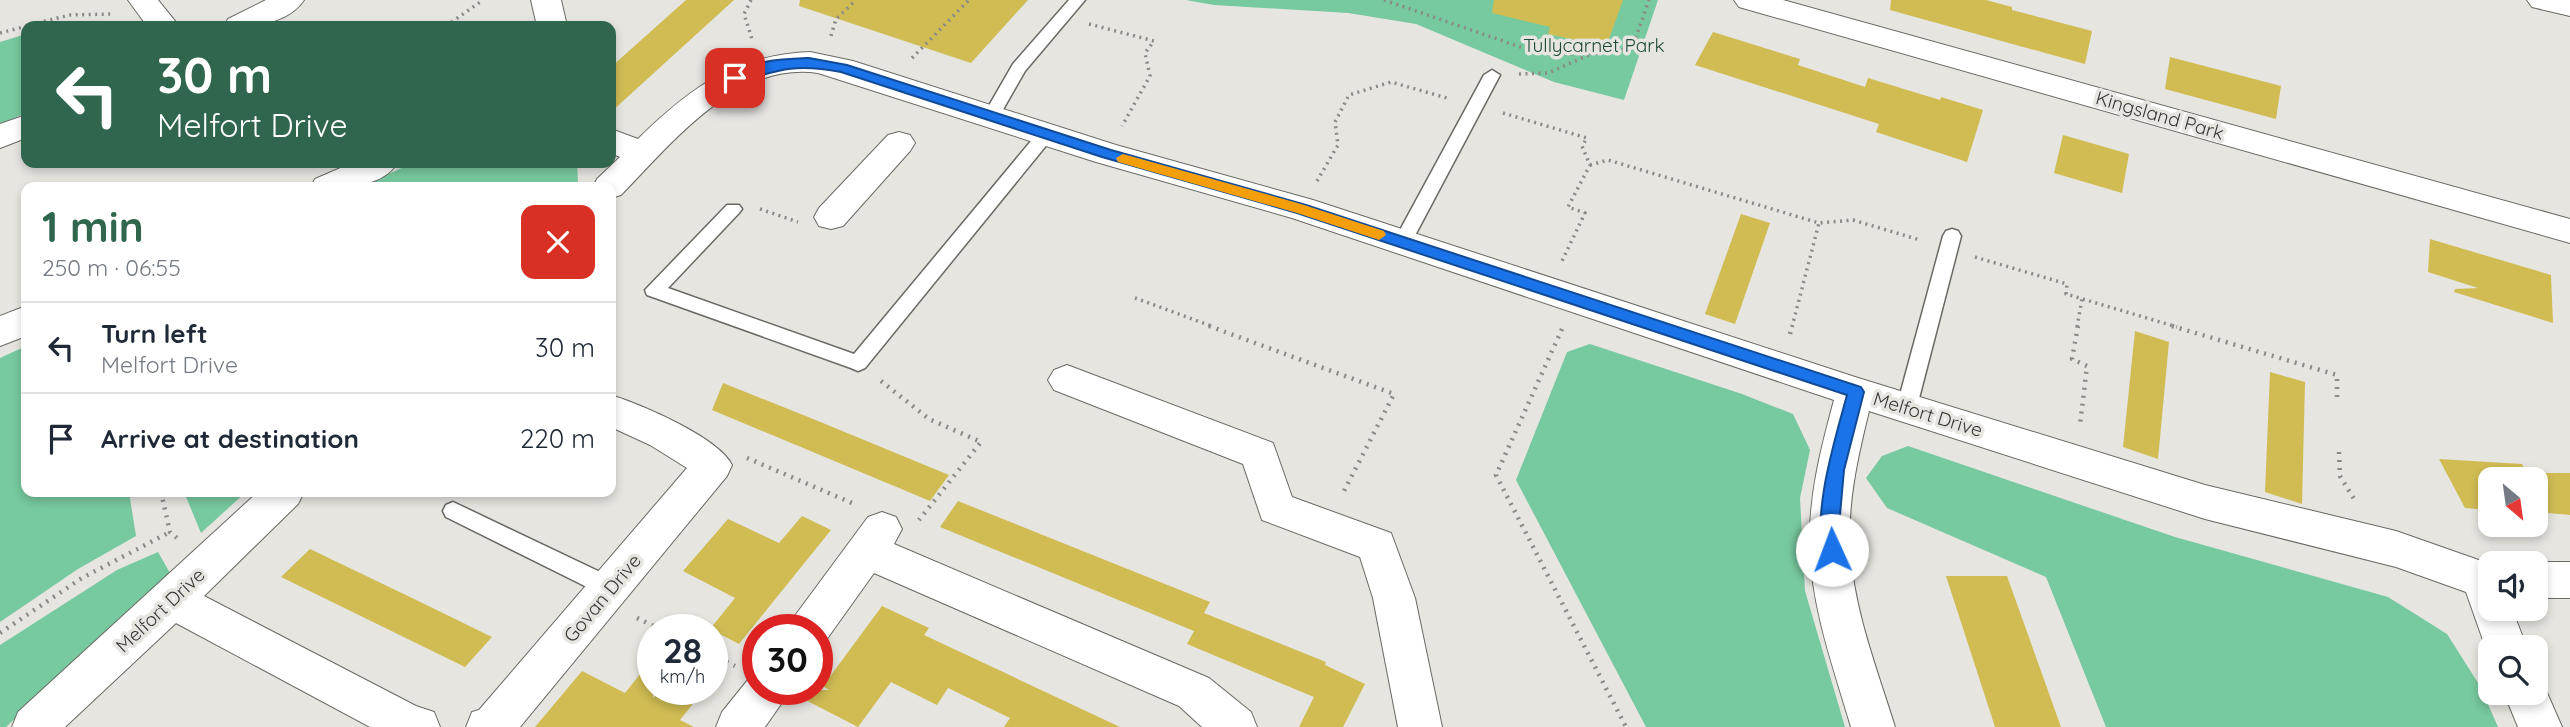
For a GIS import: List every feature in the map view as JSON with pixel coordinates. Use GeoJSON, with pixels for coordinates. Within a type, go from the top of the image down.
{"type":"FeatureCollection","features":[{"type":"Feature","properties":{"kind":"street"},"geometry":{"type":"LineString","coordinates":[[249,21],[289,0]]}},
{"type":"Feature","properties":{"kind":"street"},"geometry":{"type":"LineString","coordinates":[[546,0],[551,21]]}},
{"type":"Feature","properties":{"kind":"street","name":"Kingsland Park"},"geometry":{"type":"LineString","coordinates":[[1749,0],[2570,231]]}},
{"type":"Feature","properties":{"kind":"street"},"geometry":{"type":"LineString","coordinates":[[2542,0],[2570,7]]}},
{"type":"Feature","properties":{"kind":"street","name":"Melfort Drive"},"geometry":{"type":"LineString","coordinates":[[614,182],[720,85],[764,68],[809,62],[823,64],[1107,154],[1301,209],[1856,392],[2205,502],[2396,549],[2478,588]]}},
{"type":"Feature","properties":{"kind":"street"},"geometry":{"type":"LineString","coordinates":[[0,137],[21,128]]}},
{"type":"Feature","properties":{"kind":"street"},"geometry":{"type":"LineString","coordinates":[[616,142],[644,153]]}},
{"type":"Feature","properties":{"kind":"street"},"geometry":{"type":"LineString","coordinates":[[831,217],[899,144]]}},
{"type":"Feature","properties":{"kind":"street"},"geometry":{"type":"LineString","coordinates":[[338,182],[370,168]]}},
{"type":"Feature","properties":{"kind":"street"},"geometry":{"type":"LineString","coordinates":[[0,332],[21,322]]}},
{"type":"Feature","properties":{"kind":"street"},"geometry":{"type":"LineString","coordinates":[[1067,380],[1259,454],[1276,508],[1377,545],[1394,598],[1420,727]]}},
{"type":"Feature","properties":{"kind":"street"},"geometry":{"type":"LineString","coordinates":[[1856,392],[1835,470],[1830,526],[1837,598],[1873,727]]}},
{"type":"Feature","properties":{"kind":"street"},"geometry":{"type":"LineString","coordinates":[[616,412],[664,434],[713,465]]}},
{"type":"Feature","properties":{"kind":"street","name":"Govan Drive"},"geometry":{"type":"LineString","coordinates":[[488,727],[494,725],[713,465]]}},
{"type":"Feature","properties":{"kind":"street","name":"Melfort Drive"},"geometry":{"type":"LineString","coordinates":[[34,727],[279,497]]}},
{"type":"Feature","properties":{"kind":"street"},"geometry":{"type":"LineString","coordinates":[[821,614],[874,540],[1195,692],[1235,727]]}},
{"type":"Feature","properties":{"kind":"street"},"geometry":{"type":"LineString","coordinates":[[2548,580],[2570,580]]}},
{"type":"Feature","properties":{"kind":"street"},"geometry":{"type":"LineString","coordinates":[[172,600],[399,720],[418,727]]}},
{"type":"Feature","properties":{"kind":"street"},"geometry":{"type":"LineString","coordinates":[[738,727],[754,705]]}},
{"type":"Feature","properties":{"kind":"street"},"geometry":{"type":"LineString","coordinates":[[2531,705],[2540,727]]}},
{"type":"Feature","properties":{"kind":"lane"},"geometry":{"type":"LineString","coordinates":[[991,116],[1018,68],[1077,0]]}},
{"type":"Feature","properties":{"kind":"lane"},"geometry":{"type":"LineString","coordinates":[[1402,243],[1492,75]]}},
{"type":"Feature","properties":{"kind":"lane"},"geometry":{"type":"LineString","coordinates":[[733,209],[654,290],[858,363],[1047,133]]}},
{"type":"Feature","properties":{"kind":"lane"},"geometry":{"type":"LineString","coordinates":[[1907,406],[1952,236]]}},
{"type":"Feature","properties":{"kind":"lane"},"geometry":{"type":"LineString","coordinates":[[453,511],[611,588]]}},
{"type":"Feature","properties":{"kind":"path"},"geometry":{"type":"LineString","coordinates":[[453,21],[483,0]]}},
{"type":"Feature","properties":{"kind":"path"},"geometry":{"type":"LineString","coordinates":[[751,0],[744,6],[742,15],[764,68]]}},
{"type":"Feature","properties":{"kind":"path"},"geometry":{"type":"LineString","coordinates":[[823,64],[836,19],[856,0]]}},
{"type":"Feature","properties":{"kind":"path"},"geometry":{"type":"LineString","coordinates":[[887,83],[969,0]]}},
{"type":"Feature","properties":{"kind":"path"},"geometry":{"type":"LineString","coordinates":[[1384,0],[1535,52],[1620,51],[1629,48],[1635,40],[1649,0]]}},
{"type":"Feature","properties":{"kind":"path"},"geometry":{"type":"LineString","coordinates":[[42,21],[69,15],[155,15]]}},
{"type":"Feature","properties":{"kind":"path"},"geometry":{"type":"LineString","coordinates":[[1064,17],[1154,41],[1145,53],[1150,76],[1107,154]]}},
{"type":"Feature","properties":{"kind":"path"},"geometry":{"type":"LineString","coordinates":[[0,33],[21,26]]}},
{"type":"Feature","properties":{"kind":"path"},"geometry":{"type":"LineString","coordinates":[[1492,75],[1548,73],[1595,52]]}},
{"type":"Feature","properties":{"kind":"path"},"geometry":{"type":"LineString","coordinates":[[1301,209],[1338,145],[1335,122],[1349,95],[1391,82],[1587,138],[1582,146],[1590,165],[1568,207],[1585,213],[1549,291]]}},
{"type":"Feature","properties":{"kind":"path"},"geometry":{"type":"LineString","coordinates":[[733,209],[757,208],[811,226],[831,217]]}},
{"type":"Feature","properties":{"kind":"path"},"geometry":{"type":"LineString","coordinates":[[1781,367],[1819,223]]}},
{"type":"Feature","properties":{"kind":"path"},"geometry":{"type":"LineString","coordinates":[[1135,298],[1394,394],[1326,527]]}},
{"type":"Feature","properties":{"kind":"path"},"geometry":{"type":"LineString","coordinates":[[2075,461],[2087,366],[2072,359],[2081,299]]}},
{"type":"Feature","properties":{"kind":"path"},"geometry":{"type":"LineString","coordinates":[[1552,351],[1496,475],[1626,727]]}},
{"type":"Feature","properties":{"kind":"path"},"geometry":{"type":"LineString","coordinates":[[858,363],[929,419],[981,442],[919,521],[874,540]]}},
{"type":"Feature","properties":{"kind":"path"},"geometry":{"type":"LineString","coordinates":[[713,465],[744,457],[878,515],[874,540]]}},
{"type":"Feature","properties":{"kind":"path"},"geometry":{"type":"LineString","coordinates":[[0,633],[82,578],[170,532]]}},
{"type":"Feature","properties":{"kind":"green space","name":"Tullycarnet Park"},"geometry":{"type":"Polygon","coordinates":[[[1186,0],[1658,0],[1624,100],[1554,82],[1416,24],[1348,13],[1214,5],[1186,0]]]}},
{"type":"Feature","properties":{"kind":"green space"},"geometry":{"type":"Polygon","coordinates":[[[21,36],[21,115],[0,124],[0,42],[21,36]]]}},
{"type":"Feature","properties":{"kind":"green space"},"geometry":{"type":"Polygon","coordinates":[[[402,168],[577,168],[578,181],[577,182],[370,182],[402,168]]]}},
{"type":"Feature","properties":{"kind":"green space"},"geometry":{"type":"Polygon","coordinates":[[[1590,344],[1742,394],[1793,414],[1810,450],[1800,498],[1805,591],[1845,727],[1646,727],[1516,480],[1567,352],[1590,344]]]}},
{"type":"Feature","properties":{"kind":"green space"},"geometry":{"type":"Polygon","coordinates":[[[21,348],[21,497],[130,497],[136,536],[78,569],[0,622],[0,358],[21,348]]]}},
{"type":"Feature","properties":{"kind":"green space"},"geometry":{"type":"Polygon","coordinates":[[[1908,446],[2175,537],[2388,597],[2447,634],[2478,683],[2478,705],[2488,705],[2498,727],[2106,727],[2046,577],[1887,508],[1866,478],[1882,456],[1908,446]]]}},
{"type":"Feature","properties":{"kind":"green space"},"geometry":{"type":"Polygon","coordinates":[[[186,497],[241,497],[201,533],[186,497]]]}},
{"type":"Feature","properties":{"kind":"green space"},"geometry":{"type":"Polygon","coordinates":[[[158,552],[170,573],[6,727],[0,727],[0,645],[117,570],[158,552]]]}},
{"type":"Feature","properties":{"kind":"building"},"geometry":{"type":"Polygon","coordinates":[[[686,0],[734,0],[616,107],[616,63],[686,0]]]}},
{"type":"Feature","properties":{"kind":"building"},"geometry":{"type":"Polygon","coordinates":[[[800,0],[1028,0],[971,63],[799,6],[800,0]]]}},
{"type":"Feature","properties":{"kind":"building"},"geometry":{"type":"Polygon","coordinates":[[[1494,0],[1623,0],[1606,47],[1548,34],[1550,27],[1492,13],[1494,0]]]}},
{"type":"Feature","properties":{"kind":"building"},"geometry":{"type":"Polygon","coordinates":[[[1891,0],[1986,0],[2012,7],[2012,10],[2092,31],[2085,64],[1890,10],[1891,0]]]}},
{"type":"Feature","properties":{"kind":"building"},"geometry":{"type":"Polygon","coordinates":[[[1713,32],[1800,59],[1798,65],[1865,87],[1868,78],[1983,110],[1967,162],[1876,132],[1879,124],[1695,65],[1713,32]]]}},
{"type":"Feature","properties":{"kind":"building"},"geometry":{"type":"Polygon","coordinates":[[[2170,57],[2281,86],[2276,119],[2165,89],[2170,57]]]}},
{"type":"Feature","properties":{"kind":"building"},"geometry":{"type":"Polygon","coordinates":[[[2063,135],[2129,154],[2122,193],[2054,173],[2063,135]]]}},
{"type":"Feature","properties":{"kind":"building"},"geometry":{"type":"Polygon","coordinates":[[[1741,214],[1770,223],[1735,324],[1705,314],[1741,214]]]}},
{"type":"Feature","properties":{"kind":"building"},"geometry":{"type":"Polygon","coordinates":[[[2430,239],[2551,275],[2553,323],[2454,292],[2455,289],[2478,288],[2428,272],[2430,239]]]}},
{"type":"Feature","properties":{"kind":"building"},"geometry":{"type":"Polygon","coordinates":[[[2135,331],[2169,342],[2158,459],[2123,447],[2135,331]]]}},
{"type":"Feature","properties":{"kind":"building"},"geometry":{"type":"Polygon","coordinates":[[[2270,372],[2305,382],[2302,504],[2265,492],[2270,372]]]}},
{"type":"Feature","properties":{"kind":"building"},"geometry":{"type":"Polygon","coordinates":[[[723,383],[949,475],[930,501],[712,410],[723,383]]]}},
{"type":"Feature","properties":{"kind":"building"},"geometry":{"type":"Polygon","coordinates":[[[2439,459],[2522,464],[2523,467],[2478,467],[2478,509],[2465,508],[2439,459]]]}},
{"type":"Feature","properties":{"kind":"building"},"geometry":{"type":"Polygon","coordinates":[[[2548,473],[2570,473],[2570,515],[2548,513],[2548,473]]]}},
{"type":"Feature","properties":{"kind":"building"},"geometry":{"type":"Polygon","coordinates":[[[958,501],[1210,602],[1204,613],[1326,662],[1325,665],[1365,684],[1343,727],[1299,727],[1314,697],[1187,644],[1194,631],[940,527],[958,501]]]}},
{"type":"Feature","properties":{"kind":"building"},"geometry":{"type":"Polygon","coordinates":[[[802,516],[831,530],[763,614],[742,614],[742,640],[739,644],[728,638],[728,614],[722,614],[735,598],[683,571],[728,519],[779,543],[802,516]]]}},
{"type":"Feature","properties":{"kind":"building"},"geometry":{"type":"Polygon","coordinates":[[[310,549],[492,637],[465,667],[281,577],[310,549]]]}},
{"type":"Feature","properties":{"kind":"building"},"geometry":{"type":"Polygon","coordinates":[[[1946,576],[2007,576],[2061,727],[1995,727],[1946,576]]]}},
{"type":"Feature","properties":{"kind":"building"},"geometry":{"type":"Polygon","coordinates":[[[882,606],[929,628],[924,635],[1120,727],[1004,727],[1010,718],[948,688],[937,705],[891,682],[858,727],[815,705],[833,705],[833,672],[882,606]]]}},
{"type":"Feature","properties":{"kind":"building"},"geometry":{"type":"Polygon","coordinates":[[[582,671],[625,693],[637,678],[637,705],[692,705],[680,720],[694,727],[535,727],[582,671]]]}},
{"type":"Feature","properties":{"kind":"slow traffic"},"geometry":{"type":"LineString","coordinates":[[1123,158],[1301,209],[1379,235]]}},
{"type":"Feature","properties":{"kind":"route"},"geometry":{"type":"LineString","coordinates":[[735,78],[782,64],[809,62],[842,68],[1107,154],[1301,209],[1856,392],[1835,470],[1830,526],[1832,550]]}}]}
